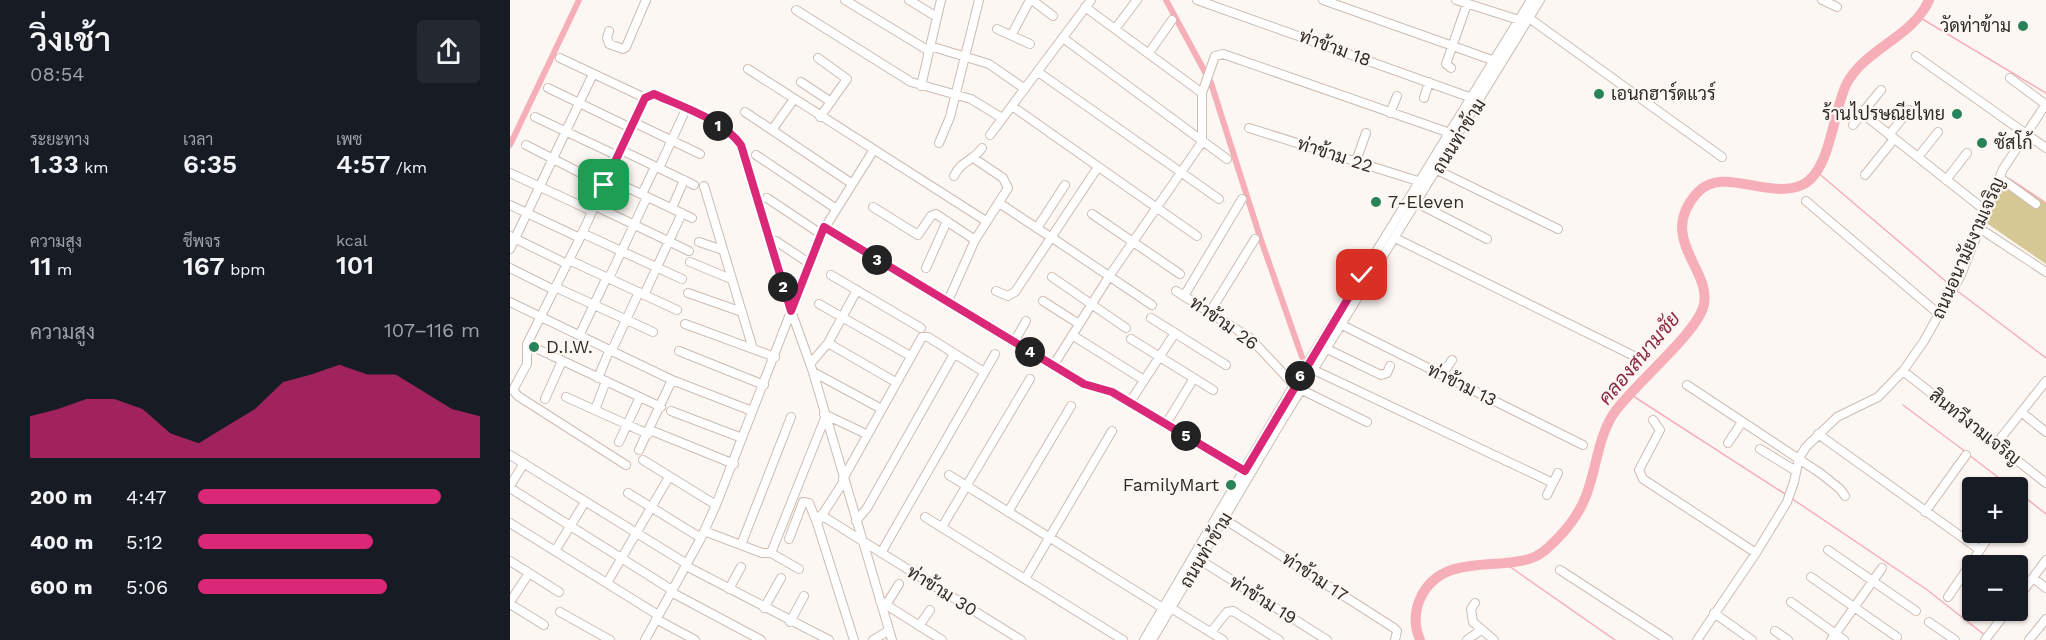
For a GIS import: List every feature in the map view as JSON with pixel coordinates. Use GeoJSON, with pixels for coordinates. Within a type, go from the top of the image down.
{"type":"FeatureCollection","features":[{"type":"Feature","properties":{"kind":"street"},"geometry":{"type":"LineString","coordinates":[[609,32],[607,38],[609,44],[623,50],[646,0]]}},
{"type":"Feature","properties":{"kind":"street"},"geometry":{"type":"LineString","coordinates":[[845,0],[930,49],[989,64],[1025,89]]}},
{"type":"Feature","properties":{"kind":"street"},"geometry":{"type":"LineString","coordinates":[[909,0],[937,17]]}},
{"type":"Feature","properties":{"kind":"street"},"geometry":{"type":"LineString","coordinates":[[921,86],[941,0]]}},
{"type":"Feature","properties":{"kind":"street"},"geometry":{"type":"LineString","coordinates":[[939,143],[956,93],[979,0]]}},
{"type":"Feature","properties":{"kind":"street"},"geometry":{"type":"LineString","coordinates":[[1012,34],[1031,0],[1053,16]]}},
{"type":"Feature","properties":{"kind":"street"},"geometry":{"type":"LineString","coordinates":[[1116,29],[1137,0]]}},
{"type":"Feature","properties":{"kind":"street","name":"ท่าข้าม 18"},"geometry":{"type":"LineString","coordinates":[[1197,0],[1472,98]]}},
{"type":"Feature","properties":{"kind":"street"},"geometry":{"type":"LineString","coordinates":[[1323,0],[1496,61]]}},
{"type":"Feature","properties":{"kind":"street"},"geometry":{"type":"LineString","coordinates":[[1456,0],[1467,4],[1483,4],[1519,20]]}},
{"type":"Feature","properties":{"kind":"street","name":"ถนนท่าข้าม"},"geometry":{"type":"LineString","coordinates":[[1152,640],[1167,608],[1531,0]]}},
{"type":"Feature","properties":{"kind":"street","name":"ถนนท่าข้าม"},"geometry":{"type":"LineString","coordinates":[[1298,387],[1314,370],[1328,349],[1375,261],[1395,238],[1540,0]]}},
{"type":"Feature","properties":{"kind":"street"},"geometry":{"type":"LineString","coordinates":[[1822,0],[1837,7]]}},
{"type":"Feature","properties":{"kind":"street"},"geometry":{"type":"LineString","coordinates":[[990,135],[1088,4],[1116,29],[1202,93]]}},
{"type":"Feature","properties":{"kind":"street"},"geometry":{"type":"LineString","coordinates":[[1451,68],[1446,64],[1467,4]]}},
{"type":"Feature","properties":{"kind":"street"},"geometry":{"type":"LineString","coordinates":[[796,10],[905,78],[921,86],[956,93],[1002,118]]}},
{"type":"Feature","properties":{"kind":"street"},"geometry":{"type":"LineString","coordinates":[[1529,18],[1722,157]]}},
{"type":"Feature","properties":{"kind":"street"},"geometry":{"type":"LineString","coordinates":[[1149,53],[1172,20]]}},
{"type":"Feature","properties":{"kind":"street"},"geometry":{"type":"LineString","coordinates":[[997,29],[1030,44]]}},
{"type":"Feature","properties":{"kind":"street"},"geometry":{"type":"LineString","coordinates":[[1063,38],[1227,159]]}},
{"type":"Feature","properties":{"kind":"street"},"geometry":{"type":"LineString","coordinates":[[1053,366],[1110,275],[1202,142],[1202,93],[1213,57],[1223,54],[1450,133]]}},
{"type":"Feature","properties":{"kind":"street"},"geometry":{"type":"LineString","coordinates":[[1916,56],[2046,148]]}},
{"type":"Feature","properties":{"kind":"street"},"geometry":{"type":"LineString","coordinates":[[560,58],[645,98]]}},
{"type":"Feature","properties":{"kind":"street"},"geometry":{"type":"LineString","coordinates":[[818,58],[847,79],[820,117]]}},
{"type":"Feature","properties":{"kind":"street"},"geometry":{"type":"LineString","coordinates":[[748,69],[873,151],[986,221]]}},
{"type":"Feature","properties":{"kind":"street"},"geometry":{"type":"LineString","coordinates":[[1038,72],[1219,199]]}},
{"type":"Feature","properties":{"kind":"street"},"geometry":{"type":"LineString","coordinates":[[510,249],[512,237],[540,186],[593,74]]}},
{"type":"Feature","properties":{"kind":"street"},"geometry":{"type":"LineString","coordinates":[[2010,78],[2046,104]]}},
{"type":"Feature","properties":{"kind":"street"},"geometry":{"type":"LineString","coordinates":[[801,82],[831,102]]}},
{"type":"Feature","properties":{"kind":"street"},"geometry":{"type":"LineString","coordinates":[[1424,98],[1429,82]]}},
{"type":"Feature","properties":{"kind":"street"},"geometry":{"type":"LineString","coordinates":[[549,88],[700,154]]}},
{"type":"Feature","properties":{"kind":"street"},"geometry":{"type":"LineString","coordinates":[[1853,125],[1881,90]]}},
{"type":"Feature","properties":{"kind":"street"},"geometry":{"type":"LineString","coordinates":[[626,465],[515,393],[514,387],[527,364],[527,344],[581,236],[645,98],[654,94],[729,132],[741,145],[791,311],[812,368],[843,480],[883,603],[892,640]]}},
{"type":"Feature","properties":{"kind":"street"},"geometry":{"type":"LineString","coordinates":[[1390,113],[1397,96]]}},
{"type":"Feature","properties":{"kind":"street"},"geometry":{"type":"LineString","coordinates":[[772,130],[794,99]]}},
{"type":"Feature","properties":{"kind":"street","name":"ถนนอนามัยงามเจริญ"},"geometry":{"type":"LineString","coordinates":[[1798,458],[1818,434],[1837,417],[1878,397],[1903,371],[1940,315],[1961,275],[2000,178],[2025,134],[2046,104]]}},
{"type":"Feature","properties":{"kind":"street"},"geometry":{"type":"LineString","coordinates":[[1012,106],[1197,236]]}},
{"type":"Feature","properties":{"kind":"street"},"geometry":{"type":"LineString","coordinates":[[580,334],[622,252],[644,195],[686,109]]}},
{"type":"Feature","properties":{"kind":"street"},"geometry":{"type":"LineString","coordinates":[[1865,175],[1909,110]]}},
{"type":"Feature","properties":{"kind":"street"},"geometry":{"type":"LineString","coordinates":[[745,112],[850,183]]}},
{"type":"Feature","properties":{"kind":"street"},"geometry":{"type":"LineString","coordinates":[[1862,113],[1986,211]]}},
{"type":"Feature","properties":{"kind":"street"},"geometry":{"type":"LineString","coordinates":[[535,117],[657,167],[694,185]]}},
{"type":"Feature","properties":{"kind":"street","name":"ท่าข้าม 22"},"geometry":{"type":"LineString","coordinates":[[1249,128],[1421,182]]}},
{"type":"Feature","properties":{"kind":"street"},"geometry":{"type":"LineString","coordinates":[[1918,157],[1938,132]]}},
{"type":"Feature","properties":{"kind":"street"},"geometry":{"type":"LineString","coordinates":[[1356,161],[1366,133]]}},
{"type":"Feature","properties":{"kind":"street"},"geometry":{"type":"LineString","coordinates":[[526,145],[692,218]]}},
{"type":"Feature","properties":{"kind":"street"},"geometry":{"type":"LineString","coordinates":[[954,176],[961,164],[975,159],[982,148]]}},
{"type":"Feature","properties":{"kind":"street"},"geometry":{"type":"LineString","coordinates":[[647,639],[703,535],[734,464],[752,411],[775,357],[822,231],[850,183],[873,151]]}},
{"type":"Feature","properties":{"kind":"street"},"geometry":{"type":"LineString","coordinates":[[1946,180],[1967,153]]}},
{"type":"Feature","properties":{"kind":"street"},"geometry":{"type":"LineString","coordinates":[[756,155],[835,208]]}},
{"type":"Feature","properties":{"kind":"street"},"geometry":{"type":"LineString","coordinates":[[948,301],[975,240],[1008,188],[1007,183],[975,159]]}},
{"type":"Feature","properties":{"kind":"street"},"geometry":{"type":"LineString","coordinates":[[996,291],[1008,296],[1015,292],[1048,236],[1098,167]]}},
{"type":"Feature","properties":{"kind":"street"},"geometry":{"type":"LineString","coordinates":[[1437,170],[1558,229]]}},
{"type":"Feature","properties":{"kind":"street"},"geometry":{"type":"LineString","coordinates":[[510,172],[634,224],[689,251]]}},
{"type":"Feature","properties":{"kind":"street"},"geometry":{"type":"LineString","coordinates":[[2000,178],[2036,204]]}},
{"type":"Feature","properties":{"kind":"street"},"geometry":{"type":"LineString","coordinates":[[672,208],[684,180]]}},
{"type":"Feature","properties":{"kind":"street"},"geometry":{"type":"LineString","coordinates":[[1037,228],[1065,185]]}},
{"type":"Feature","properties":{"kind":"street"},"geometry":{"type":"LineString","coordinates":[[704,186],[753,349]]}},
{"type":"Feature","properties":{"kind":"street"},"geometry":{"type":"LineString","coordinates":[[767,198],[948,301],[1084,384],[1112,392],[1248,473]]}},
{"type":"Feature","properties":{"kind":"street","name":"ท่าข้าม 26"},"geometry":{"type":"LineString","coordinates":[[1242,198],[1180,293],[1250,338],[1298,387],[1367,423]]}},
{"type":"Feature","properties":{"kind":"street"},"geometry":{"type":"LineString","coordinates":[[1806,201],[1940,315]]}},
{"type":"Feature","properties":{"kind":"street"},"geometry":{"type":"LineString","coordinates":[[1417,202],[1487,239]]}},
{"type":"Feature","properties":{"kind":"street"},"geometry":{"type":"LineString","coordinates":[[999,203],[1152,305]]}},
{"type":"Feature","properties":{"kind":"street"},"geometry":{"type":"LineString","coordinates":[[510,205],[682,279]]}},
{"type":"Feature","properties":{"kind":"street"},"geometry":{"type":"LineString","coordinates":[[873,207],[918,235],[933,214],[948,221],[975,240]]}},
{"type":"Feature","properties":{"kind":"street"},"geometry":{"type":"LineString","coordinates":[[595,410],[611,350],[656,267],[681,213]]}},
{"type":"Feature","properties":{"kind":"street"},"geometry":{"type":"LineString","coordinates":[[1092,214],[1180,274]]}},
{"type":"Feature","properties":{"kind":"street"},"geometry":{"type":"LineString","coordinates":[[926,268],[948,221]]}},
{"type":"Feature","properties":{"kind":"street"},"geometry":{"type":"LineString","coordinates":[[1979,228],[2046,272]]}},
{"type":"Feature","properties":{"kind":"street"},"geometry":{"type":"LineString","coordinates":[[512,237],[608,277],[677,310]]}},
{"type":"Feature","properties":{"kind":"street"},"geometry":{"type":"LineString","coordinates":[[1395,238],[1636,357]]}},
{"type":"Feature","properties":{"kind":"street"},"geometry":{"type":"LineString","coordinates":[[1210,312],[1255,239]]}},
{"type":"Feature","properties":{"kind":"street"},"geometry":{"type":"LineString","coordinates":[[777,241],[809,263]]}},
{"type":"Feature","properties":{"kind":"street"},"geometry":{"type":"LineString","coordinates":[[699,242],[723,250]]}},
{"type":"Feature","properties":{"kind":"street"},"geometry":{"type":"LineString","coordinates":[[690,262],[731,279]]}},
{"type":"Feature","properties":{"kind":"street"},"geometry":{"type":"LineString","coordinates":[[510,268],[653,332]]}},
{"type":"Feature","properties":{"kind":"street"},"geometry":{"type":"LineString","coordinates":[[831,275],[984,372]]}},
{"type":"Feature","properties":{"kind":"street"},"geometry":{"type":"LineString","coordinates":[[1052,277],[1126,328]]}},
{"type":"Feature","properties":{"kind":"street"},"geometry":{"type":"LineString","coordinates":[[812,368],[857,290]]}},
{"type":"Feature","properties":{"kind":"street"},"geometry":{"type":"LineString","coordinates":[[688,293],[742,312]]}},
{"type":"Feature","properties":{"kind":"street"},"geometry":{"type":"LineString","coordinates":[[1043,301],[1079,324]]}},
{"type":"Feature","properties":{"kind":"street"},"geometry":{"type":"LineString","coordinates":[[510,302],[672,380],[752,411]]}},
{"type":"Feature","properties":{"kind":"street"},"geometry":{"type":"LineString","coordinates":[[819,304],[907,354]]}},
{"type":"Feature","properties":{"kind":"street"},"geometry":{"type":"LineString","coordinates":[[1151,318],[1226,365]]}},
{"type":"Feature","properties":{"kind":"street"},"geometry":{"type":"LineString","coordinates":[[1014,342],[1026,321]]}},
{"type":"Feature","properties":{"kind":"street"},"geometry":{"type":"LineString","coordinates":[[685,324],[775,357]]}},
{"type":"Feature","properties":{"kind":"street","name":"ท่าข้าม 13"},"geometry":{"type":"LineString","coordinates":[[1342,325],[1583,445]]}},
{"type":"Feature","properties":{"kind":"street"},"geometry":{"type":"LineString","coordinates":[[819,519],[843,480],[923,332]]}},
{"type":"Feature","properties":{"kind":"street"},"geometry":{"type":"LineString","coordinates":[[1130,402],[1175,333]]}},
{"type":"Feature","properties":{"kind":"street"},"geometry":{"type":"LineString","coordinates":[[1072,335],[1144,380]]}},
{"type":"Feature","properties":{"kind":"street"},"geometry":{"type":"LineString","coordinates":[[1131,339],[1213,390]]}},
{"type":"Feature","properties":{"kind":"street"},"geometry":{"type":"LineString","coordinates":[[828,343],[892,380]]}},
{"type":"Feature","properties":{"kind":"street"},"geometry":{"type":"LineString","coordinates":[[527,344],[661,407]]}},
{"type":"Feature","properties":{"kind":"street"},"geometry":{"type":"LineString","coordinates":[[1328,349],[1381,375],[1387,373],[1390,366]]}},
{"type":"Feature","properties":{"kind":"street"},"geometry":{"type":"LineString","coordinates":[[679,351],[764,385]]}},
{"type":"Feature","properties":{"kind":"street"},"geometry":{"type":"LineString","coordinates":[[856,521],[867,508],[954,354]]}},
{"type":"Feature","properties":{"kind":"street"},"geometry":{"type":"LineString","coordinates":[[881,553],[995,354]]}},
{"type":"Feature","properties":{"kind":"street"},"geometry":{"type":"LineString","coordinates":[[1442,375],[1452,360]]}},
{"type":"Feature","properties":{"kind":"street"},"geometry":{"type":"LineString","coordinates":[[545,399],[562,361]]}},
{"type":"Feature","properties":{"kind":"street"},"geometry":{"type":"LineString","coordinates":[[812,368],[878,407]]}},
{"type":"Feature","properties":{"kind":"street"},"geometry":{"type":"LineString","coordinates":[[1314,370],[1553,483]]}},
{"type":"Feature","properties":{"kind":"street","name":"สินทวีงามเจริญ"},"geometry":{"type":"LineString","coordinates":[[1903,371],[2046,483]]}},
{"type":"Feature","properties":{"kind":"street"},"geometry":{"type":"LineString","coordinates":[[1166,424],[1194,378]]}},
{"type":"Feature","properties":{"kind":"street"},"geometry":{"type":"LineString","coordinates":[[942,527],[1030,379]]}},
{"type":"Feature","properties":{"kind":"street"},"geometry":{"type":"LineString","coordinates":[[639,450],[672,380]]}},
{"type":"Feature","properties":{"kind":"street"},"geometry":{"type":"LineString","coordinates":[[1996,444],[2046,381]]}},
{"type":"Feature","properties":{"kind":"street"},"geometry":{"type":"LineString","coordinates":[[1688,385],[1834,483],[1845,496]]}},
{"type":"Feature","properties":{"kind":"street"},"geometry":{"type":"LineString","coordinates":[[566,397],[627,424],[734,464]]}},
{"type":"Feature","properties":{"kind":"street"},"geometry":{"type":"LineString","coordinates":[[619,442],[640,397]]}},
{"type":"Feature","properties":{"kind":"street"},"geometry":{"type":"LineString","coordinates":[[1008,512],[1071,406]]}},
{"type":"Feature","properties":{"kind":"street"},"geometry":{"type":"LineString","coordinates":[[671,411],[742,438]]}},
{"type":"Feature","properties":{"kind":"street"},"geometry":{"type":"LineString","coordinates":[[2021,412],[2046,432]]}},
{"type":"Feature","properties":{"kind":"street"},"geometry":{"type":"LineString","coordinates":[[825,416],[862,432]]}},
{"type":"Feature","properties":{"kind":"street"},"geometry":{"type":"LineString","coordinates":[[771,553],[825,416]]}},
{"type":"Feature","properties":{"kind":"street"},"geometry":{"type":"LineString","coordinates":[[741,545],[791,417]]}},
{"type":"Feature","properties":{"kind":"street"},"geometry":{"type":"LineString","coordinates":[[1653,420],[1660,430],[1639,470],[1643,479],[1756,553]]}},
{"type":"Feature","properties":{"kind":"street"},"geometry":{"type":"LineString","coordinates":[[1728,443],[1742,422]]}},
{"type":"Feature","properties":{"kind":"street"},"geometry":{"type":"LineString","coordinates":[[1025,579],[1112,431]]}},
{"type":"Feature","properties":{"kind":"street"},"geometry":{"type":"LineString","coordinates":[[1818,434],[1980,550]]}},
{"type":"Feature","properties":{"kind":"street"},"geometry":{"type":"LineString","coordinates":[[1760,449],[1796,471]]}},
{"type":"Feature","properties":{"kind":"street"},"geometry":{"type":"LineString","coordinates":[[510,454],[686,565],[790,622],[829,640]]}},
{"type":"Feature","properties":{"kind":"street"},"geometry":{"type":"LineString","coordinates":[[1925,512],[1966,455]]}},
{"type":"Feature","properties":{"kind":"street"},"geometry":{"type":"LineString","coordinates":[[1697,640],[1756,553],[1789,498],[1798,458]]}},
{"type":"Feature","properties":{"kind":"street"},"geometry":{"type":"LineString","coordinates":[[643,460],[716,505]]}},
{"type":"Feature","properties":{"kind":"street"},"geometry":{"type":"LineString","coordinates":[[524,463],[510,487],[672,591],[761,640]]}},
{"type":"Feature","properties":{"kind":"street","name":"ถนนท่าข้าม"},"geometry":{"type":"LineString","coordinates":[[1144,640],[1200,560],[1248,473]]}},
{"type":"Feature","properties":{"kind":"street"},"geometry":{"type":"LineString","coordinates":[[1547,495],[1558,473]]}},
{"type":"Feature","properties":{"kind":"street"},"geometry":{"type":"LineString","coordinates":[[950,475],[1049,537],[1223,640]]}},
{"type":"Feature","properties":{"kind":"street"},"geometry":{"type":"LineString","coordinates":[[607,583],[669,477]]}},
{"type":"Feature","properties":{"kind":"street"},"geometry":{"type":"LineString","coordinates":[[628,493],[703,535],[741,545],[766,555],[771,553],[799,569]]}},
{"type":"Feature","properties":{"kind":"street"},"geometry":{"type":"LineString","coordinates":[[555,551],[585,502]]}},
{"type":"Feature","properties":{"kind":"street"},"geometry":{"type":"LineString","coordinates":[[789,539],[803,502],[809,503],[819,519],[854,640]]}},
{"type":"Feature","properties":{"kind":"street"},"geometry":{"type":"LineString","coordinates":[[925,517],[1123,640]]}},
{"type":"Feature","properties":{"kind":"street","name":"ท่าข้าม 30"},"geometry":{"type":"LineString","coordinates":[[819,519],[863,542],[1021,640]]}},
{"type":"Feature","properties":{"kind":"street","name":"ท่าข้าม 17"},"geometry":{"type":"LineString","coordinates":[[1224,519],[1394,628],[1397,631],[1395,640]]}},
{"type":"Feature","properties":{"kind":"street"},"geometry":{"type":"LineString","coordinates":[[510,523],[695,640]]}},
{"type":"Feature","properties":{"kind":"street"},"geometry":{"type":"LineString","coordinates":[[1948,597],[1985,543]]}},
{"type":"Feature","properties":{"kind":"street"},"geometry":{"type":"LineString","coordinates":[[1828,550],[1916,611]]}},
{"type":"Feature","properties":{"kind":"street","name":"ท่าข้าม 19"},"geometry":{"type":"LineString","coordinates":[[1200,560],[1327,640]]}},
{"type":"Feature","properties":{"kind":"street"},"geometry":{"type":"LineString","coordinates":[[510,561],[559,592]]}},
{"type":"Feature","properties":{"kind":"street"},"geometry":{"type":"LineString","coordinates":[[2028,585],[2046,561]]}},
{"type":"Feature","properties":{"kind":"street"},"geometry":{"type":"LineString","coordinates":[[729,589],[741,567]]}},
{"type":"Feature","properties":{"kind":"street"},"geometry":{"type":"LineString","coordinates":[[1834,637],[1882,568]]}},
{"type":"Feature","properties":{"kind":"street"},"geometry":{"type":"LineString","coordinates":[[1560,570],[1668,640]]}},
{"type":"Feature","properties":{"kind":"street"},"geometry":{"type":"LineString","coordinates":[[529,573],[510,603],[544,625]]}},
{"type":"Feature","properties":{"kind":"street"},"geometry":{"type":"LineString","coordinates":[[1811,577],[1897,637]]}},
{"type":"Feature","properties":{"kind":"street"},"geometry":{"type":"LineString","coordinates":[[764,608],[781,578]]}},
{"type":"Feature","properties":{"kind":"street"},"geometry":{"type":"LineString","coordinates":[[2033,578],[2046,588]]}},
{"type":"Feature","properties":{"kind":"street"},"geometry":{"type":"LineString","coordinates":[[883,603],[899,584]]}},
{"type":"Feature","properties":{"kind":"street"},"geometry":{"type":"LineString","coordinates":[[790,622],[804,596]]}},
{"type":"Feature","properties":{"kind":"street"},"geometry":{"type":"LineString","coordinates":[[1791,602],[1834,637],[1844,640]]}},
{"type":"Feature","properties":{"kind":"street"},"geometry":{"type":"LineString","coordinates":[[883,603],[942,640]]}},
{"type":"Feature","properties":{"kind":"street"},"geometry":{"type":"LineString","coordinates":[[1475,603],[1471,615],[1473,622],[1494,640]]}},
{"type":"Feature","properties":{"kind":"street"},"geometry":{"type":"LineString","coordinates":[[919,626],[930,610]]}},
{"type":"Feature","properties":{"kind":"street"},"geometry":{"type":"LineString","coordinates":[[1211,632],[1227,612],[1233,611],[1279,640]]}},
{"type":"Feature","properties":{"kind":"street"},"geometry":{"type":"LineString","coordinates":[[560,612],[610,640]]}},
{"type":"Feature","properties":{"kind":"street"},"geometry":{"type":"LineString","coordinates":[[1714,613],[1746,638]]}},
{"type":"Feature","properties":{"kind":"street"},"geometry":{"type":"LineString","coordinates":[[2029,640],[2046,619]]}},
{"type":"Feature","properties":{"kind":"street"},"geometry":{"type":"LineString","coordinates":[[1985,640],[1999,621]]}},
{"type":"Feature","properties":{"kind":"street"},"geometry":{"type":"LineString","coordinates":[[1929,622],[1955,640]]}},
{"type":"Feature","properties":{"kind":"street"},"geometry":{"type":"LineString","coordinates":[[1467,640],[1481,630]]}},
{"type":"Feature","properties":{"kind":"street"},"geometry":{"type":"LineString","coordinates":[[873,640],[888,631]]}},
{"type":"Feature","properties":{"kind":"street"},"geometry":{"type":"LineString","coordinates":[[1775,631],[1788,640]]}},
{"type":"Feature","properties":{"kind":"shaded area"},"geometry":{"type":"Polygon","coordinates":[[[2001,173],[2046,203],[2046,264],[1982,220],[2001,173]]]}},
{"type":"Feature","properties":{"kind":"waterway"},"geometry":{"type":"LineString","coordinates":[[510,145],[579,0]]}},
{"type":"Feature","properties":{"kind":"waterway"},"geometry":{"type":"LineString","coordinates":[[1166,0],[1211,83],[1260,237],[1302,357]]}},
{"type":"Feature","properties":{"kind":"waterway","name":"คลองสนามชัย"},"geometry":{"type":"LineString","coordinates":[[1420,640],[1416,620],[1418,604],[1429,585],[1440,575],[1468,566],[1533,558],[1556,540],[1570,524],[1584,500],[1604,432],[1614,413],[1679,343],[1700,316],[1704,304],[1704,291],[1683,239],[1682,224],[1686,209],[1697,193],[1707,185],[1719,182],[1788,189],[1802,185],[1812,178],[1825,154],[1847,83],[1866,60],[1912,24],[1922,13],[1929,0]]}},
{"type":"Feature","properties":{"kind":"waterway"},"geometry":{"type":"LineString","coordinates":[[1919,17],[2046,93]]}},
{"type":"Feature","properties":{"kind":"waterway"},"geometry":{"type":"LineString","coordinates":[[1816,171],[1950,285]]}},
{"type":"Feature","properties":{"kind":"waterway"},"geometry":{"type":"LineString","coordinates":[[2010,179],[2046,203]]}},
{"type":"Feature","properties":{"kind":"waterway"},"geometry":{"type":"LineString","coordinates":[[1956,290],[2046,358]]}},
{"type":"Feature","properties":{"kind":"waterway"},"geometry":{"type":"LineString","coordinates":[[1630,394],[1785,494]]}},
{"type":"Feature","properties":{"kind":"waterway"},"geometry":{"type":"LineString","coordinates":[[1903,405],[1966,452]]}},
{"type":"Feature","properties":{"kind":"waterway"},"geometry":{"type":"LineString","coordinates":[[1969,455],[1998,477]]}},
{"type":"Feature","properties":{"kind":"waterway"},"geometry":{"type":"LineString","coordinates":[[1791,498],[1926,589],[1986,636]]}},
{"type":"Feature","properties":{"kind":"waterway"},"geometry":{"type":"LineString","coordinates":[[2028,500],[2046,514]]}},
{"type":"Feature","properties":{"kind":"waterway"},"geometry":{"type":"LineString","coordinates":[[1506,564],[1615,640]]}},
{"type":"Feature","properties":{"kind":"place","name":"วัดท่าข้าม"},"geometry":{"type":"Point","coordinates":[2023,26]}},
{"type":"Feature","properties":{"kind":"place","name":"เอนกฮาร์ดแวร์"},"geometry":{"type":"Point","coordinates":[1599,94]}},
{"type":"Feature","properties":{"kind":"place","name":"ร้านไปรษณียไทย"},"geometry":{"type":"Point","coordinates":[1957,114]}},
{"type":"Feature","properties":{"kind":"place","name":"ซัสโก้"},"geometry":{"type":"Point","coordinates":[1982,143]}},
{"type":"Feature","properties":{"kind":"place","name":"7-Eleven"},"geometry":{"type":"Point","coordinates":[1376,202]}},
{"type":"Feature","properties":{"kind":"place","name":"D.I.W."},"geometry":{"type":"Point","coordinates":[534,347]}},
{"type":"Feature","properties":{"kind":"place","name":"FamilyMart"},"geometry":{"type":"Point","coordinates":[1231,485]}},
{"type":"Feature","properties":{"kind":"route"},"geometry":{"type":"LineString","coordinates":[[604,185],[645,98],[649,94],[654,94],[705,117],[737,138],[791,311],[824,227],[1084,384],[1112,392],[1245,471],[1294,385],[1362,275]]}}]}
